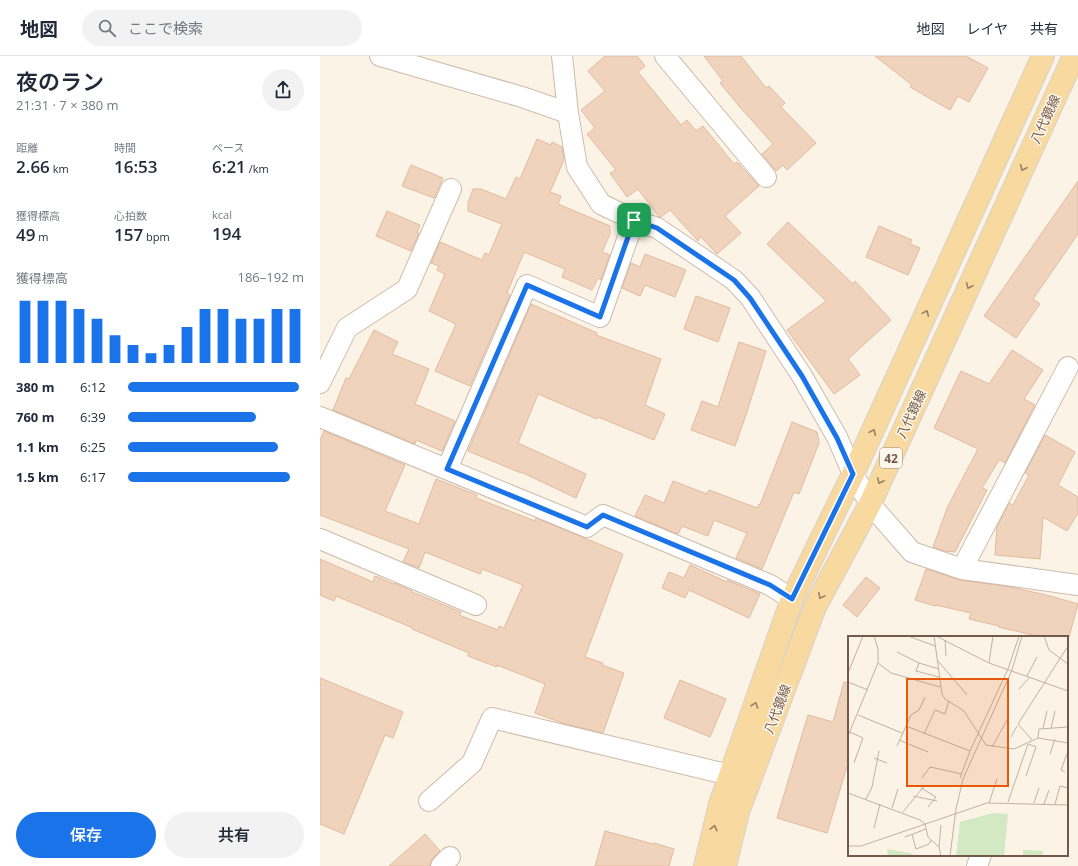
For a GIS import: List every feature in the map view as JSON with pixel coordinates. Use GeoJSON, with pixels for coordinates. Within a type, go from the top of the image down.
{"type":"FeatureCollection","features":[{"type":"Feature","properties":{"kind":"main road","name":"八代鏡線"},"geometry":{"type":"LineString","coordinates":[[705,866],[720,804],[792,599],[853,474],[1043,56]]}},
{"type":"Feature","properties":{"kind":"main road","name":"八代鏡線"},"geometry":{"type":"LineString","coordinates":[[725,866],[738,812],[815,607],[870,504],[1074,56]]}},
{"type":"Feature","properties":{"kind":"street"},"geometry":{"type":"LineString","coordinates":[[380,56],[522,97],[568,112]]}},
{"type":"Feature","properties":{"kind":"street"},"geometry":{"type":"LineString","coordinates":[[562,56],[568,112],[577,167],[601,204],[634,220],[657,228],[734,280],[750,298],[802,376],[837,438],[853,474],[870,504],[912,552],[962,569],[1078,585]]}},
{"type":"Feature","properties":{"kind":"street"},"geometry":{"type":"LineString","coordinates":[[665,56],[766,177]]}},
{"type":"Feature","properties":{"kind":"street"},"geometry":{"type":"LineString","coordinates":[[320,383],[347,328],[407,289],[451,189]]}},
{"type":"Feature","properties":{"kind":"street"},"geometry":{"type":"LineString","coordinates":[[447,469],[527,285],[600,317],[634,220]]}},
{"type":"Feature","properties":{"kind":"street"},"geometry":{"type":"LineString","coordinates":[[962,569],[1068,367]]}},
{"type":"Feature","properties":{"kind":"street"},"geometry":{"type":"LineString","coordinates":[[320,417],[587,527],[603,515],[770,585],[792,599]]}},
{"type":"Feature","properties":{"kind":"street"},"geometry":{"type":"LineString","coordinates":[[320,539],[476,605]]}},
{"type":"Feature","properties":{"kind":"street"},"geometry":{"type":"LineString","coordinates":[[428,801],[472,763],[492,718],[730,775]]}},
{"type":"Feature","properties":{"kind":"street"},"geometry":{"type":"LineString","coordinates":[[977,866],[981,856]]}},
{"type":"Feature","properties":{"kind":"building"},"geometry":{"type":"Polygon","coordinates":[[[605,56],[637,56],[645,66],[638,72],[681,125],[687,120],[696,131],[703,126],[734,164],[737,162],[759,186],[725,216],[741,233],[717,254],[700,236],[698,241],[670,210],[659,217],[638,189],[627,197],[610,173],[616,170],[587,134],[595,128],[581,110],[605,91],[588,71],[605,56]]]}},
{"type":"Feature","properties":{"kind":"building"},"geometry":{"type":"Polygon","coordinates":[[[704,56],[741,56],[766,88],[769,86],[785,103],[781,107],[816,143],[787,170],[783,165],[776,171],[762,154],[773,144],[720,83],[723,81],[704,56]]]}},
{"type":"Feature","properties":{"kind":"building"},"geometry":{"type":"Polygon","coordinates":[[[875,56],[966,56],[988,68],[969,102],[958,96],[950,110],[910,87],[912,85],[875,56]]]}},
{"type":"Feature","properties":{"kind":"building"},"geometry":{"type":"Polygon","coordinates":[[[537,139],[551,145],[552,142],[562,147],[564,160],[550,192],[561,196],[558,204],[610,226],[610,234],[602,252],[610,255],[601,280],[598,278],[592,290],[562,277],[565,269],[524,252],[507,293],[510,295],[470,386],[435,371],[456,324],[429,311],[445,274],[437,270],[439,266],[431,263],[440,242],[482,260],[485,253],[489,255],[502,224],[468,211],[468,203],[473,189],[481,189],[506,199],[516,177],[520,179],[537,139]]]}},
{"type":"Feature","properties":{"kind":"building"},"geometry":{"type":"Polygon","coordinates":[[[411,165],[443,178],[434,198],[402,186],[411,165]]]}},
{"type":"Feature","properties":{"kind":"building"},"geometry":{"type":"Polygon","coordinates":[[[1078,181],[1078,234],[1033,299],[1040,304],[1016,338],[984,316],[1078,181]]]}},
{"type":"Feature","properties":{"kind":"building"},"geometry":{"type":"Polygon","coordinates":[[[387,211],[420,225],[417,233],[419,233],[411,251],[376,236],[387,211]]]}},
{"type":"Feature","properties":{"kind":"building"},"geometry":{"type":"Polygon","coordinates":[[[788,222],[853,284],[855,281],[891,320],[848,359],[860,375],[834,394],[787,330],[826,301],[767,244],[788,222]]]}},
{"type":"Feature","properties":{"kind":"building"},"geometry":{"type":"Polygon","coordinates":[[[879,226],[912,240],[910,244],[920,248],[908,275],[866,257],[879,226]]]}},
{"type":"Feature","properties":{"kind":"building"},"geometry":{"type":"Polygon","coordinates":[[[645,254],[686,270],[675,297],[645,285],[640,296],[622,288],[631,263],[640,267],[645,254]]]}},
{"type":"Feature","properties":{"kind":"building"},"geometry":{"type":"Polygon","coordinates":[[[696,296],[730,308],[718,342],[684,329],[696,296]]]}},
{"type":"Feature","properties":{"kind":"building"},"geometry":{"type":"Polygon","coordinates":[[[531,304],[597,333],[596,335],[661,359],[645,405],[665,414],[654,440],[598,417],[597,419],[538,394],[518,443],[586,474],[576,498],[521,472],[468,451],[531,304]]]}},
{"type":"Feature","properties":{"kind":"building"},"geometry":{"type":"Polygon","coordinates":[[[374,330],[398,342],[392,354],[429,369],[415,404],[455,421],[442,451],[416,440],[415,444],[333,410],[346,378],[349,379],[374,330]]]}},
{"type":"Feature","properties":{"kind":"building"},"geometry":{"type":"Polygon","coordinates":[[[739,342],[766,351],[735,446],[691,430],[702,401],[718,407],[739,342]]]}},
{"type":"Feature","properties":{"kind":"building"},"geometry":{"type":"Polygon","coordinates":[[[1012,350],[1043,370],[1024,399],[1035,405],[1005,463],[999,460],[982,488],[987,490],[955,552],[944,551],[933,547],[948,506],[978,449],[934,428],[961,371],[989,384],[1012,350]]]}},
{"type":"Feature","properties":{"kind":"building"},"geometry":{"type":"Polygon","coordinates":[[[792,422],[817,432],[819,443],[799,494],[794,492],[762,569],[736,558],[747,533],[714,520],[708,536],[682,526],[678,534],[635,516],[645,495],[664,503],[673,481],[707,494],[709,490],[757,508],[759,504],[760,505],[792,422]]]}},
{"type":"Feature","properties":{"kind":"building"},"geometry":{"type":"Polygon","coordinates":[[[324,431],[405,465],[385,511],[419,524],[436,479],[477,495],[476,498],[535,521],[536,518],[623,554],[585,657],[603,663],[602,665],[624,673],[603,733],[565,724],[535,713],[545,684],[497,665],[497,667],[468,656],[469,653],[336,596],[334,601],[320,595],[320,559],[373,582],[375,576],[394,583],[461,612],[459,615],[498,630],[499,626],[504,628],[523,585],[482,569],[480,574],[425,552],[419,568],[403,562],[409,549],[320,515],[320,440],[324,431]]]}},
{"type":"Feature","properties":{"kind":"building"},"geometry":{"type":"Polygon","coordinates":[[[1045,435],[1075,452],[1058,485],[1078,497],[1078,513],[1067,531],[1043,517],[1040,559],[995,555],[997,527],[1009,503],[1013,505],[1029,475],[1025,473],[1045,435]]]}},
{"type":"Feature","properties":{"kind":"building"},"geometry":{"type":"Polygon","coordinates":[[[690,565],[727,582],[727,580],[760,594],[749,618],[689,590],[685,598],[662,588],[669,572],[684,578],[690,565]]]}},
{"type":"Feature","properties":{"kind":"building"},"geometry":{"type":"Polygon","coordinates":[[[926,569],[960,580],[1011,587],[1078,604],[1068,637],[1038,636],[998,627],[999,626],[969,619],[971,613],[935,606],[915,600],[926,569]]]}},
{"type":"Feature","properties":{"kind":"building"},"geometry":{"type":"Polygon","coordinates":[[[866,577],[880,588],[857,617],[843,605],[866,577]]]}},
{"type":"Feature","properties":{"kind":"building"},"geometry":{"type":"Polygon","coordinates":[[[320,678],[403,712],[393,738],[385,735],[344,834],[320,824],[320,678]]]}},
{"type":"Feature","properties":{"kind":"building"},"geometry":{"type":"Polygon","coordinates":[[[680,680],[726,699],[710,737],[664,718],[680,680]]]}},
{"type":"Feature","properties":{"kind":"building"},"geometry":{"type":"Polygon","coordinates":[[[844,682],[848,683],[848,763],[827,833],[777,818],[808,715],[833,722],[844,682]]]}},
{"type":"Feature","properties":{"kind":"building"},"geometry":{"type":"Polygon","coordinates":[[[605,831],[674,849],[669,866],[595,866],[605,831]]]}},
{"type":"Feature","properties":{"kind":"building"},"geometry":{"type":"Polygon","coordinates":[[[425,834],[440,851],[433,858],[430,866],[389,866],[425,834]]]}},
{"type":"Feature","properties":{"kind":"route"},"geometry":{"type":"LineString","coordinates":[[634,220],[657,228],[734,280],[750,298],[802,376],[837,438],[853,474],[792,599],[770,585],[603,515],[587,527],[447,469],[527,285],[600,317],[634,220]]}}]}
